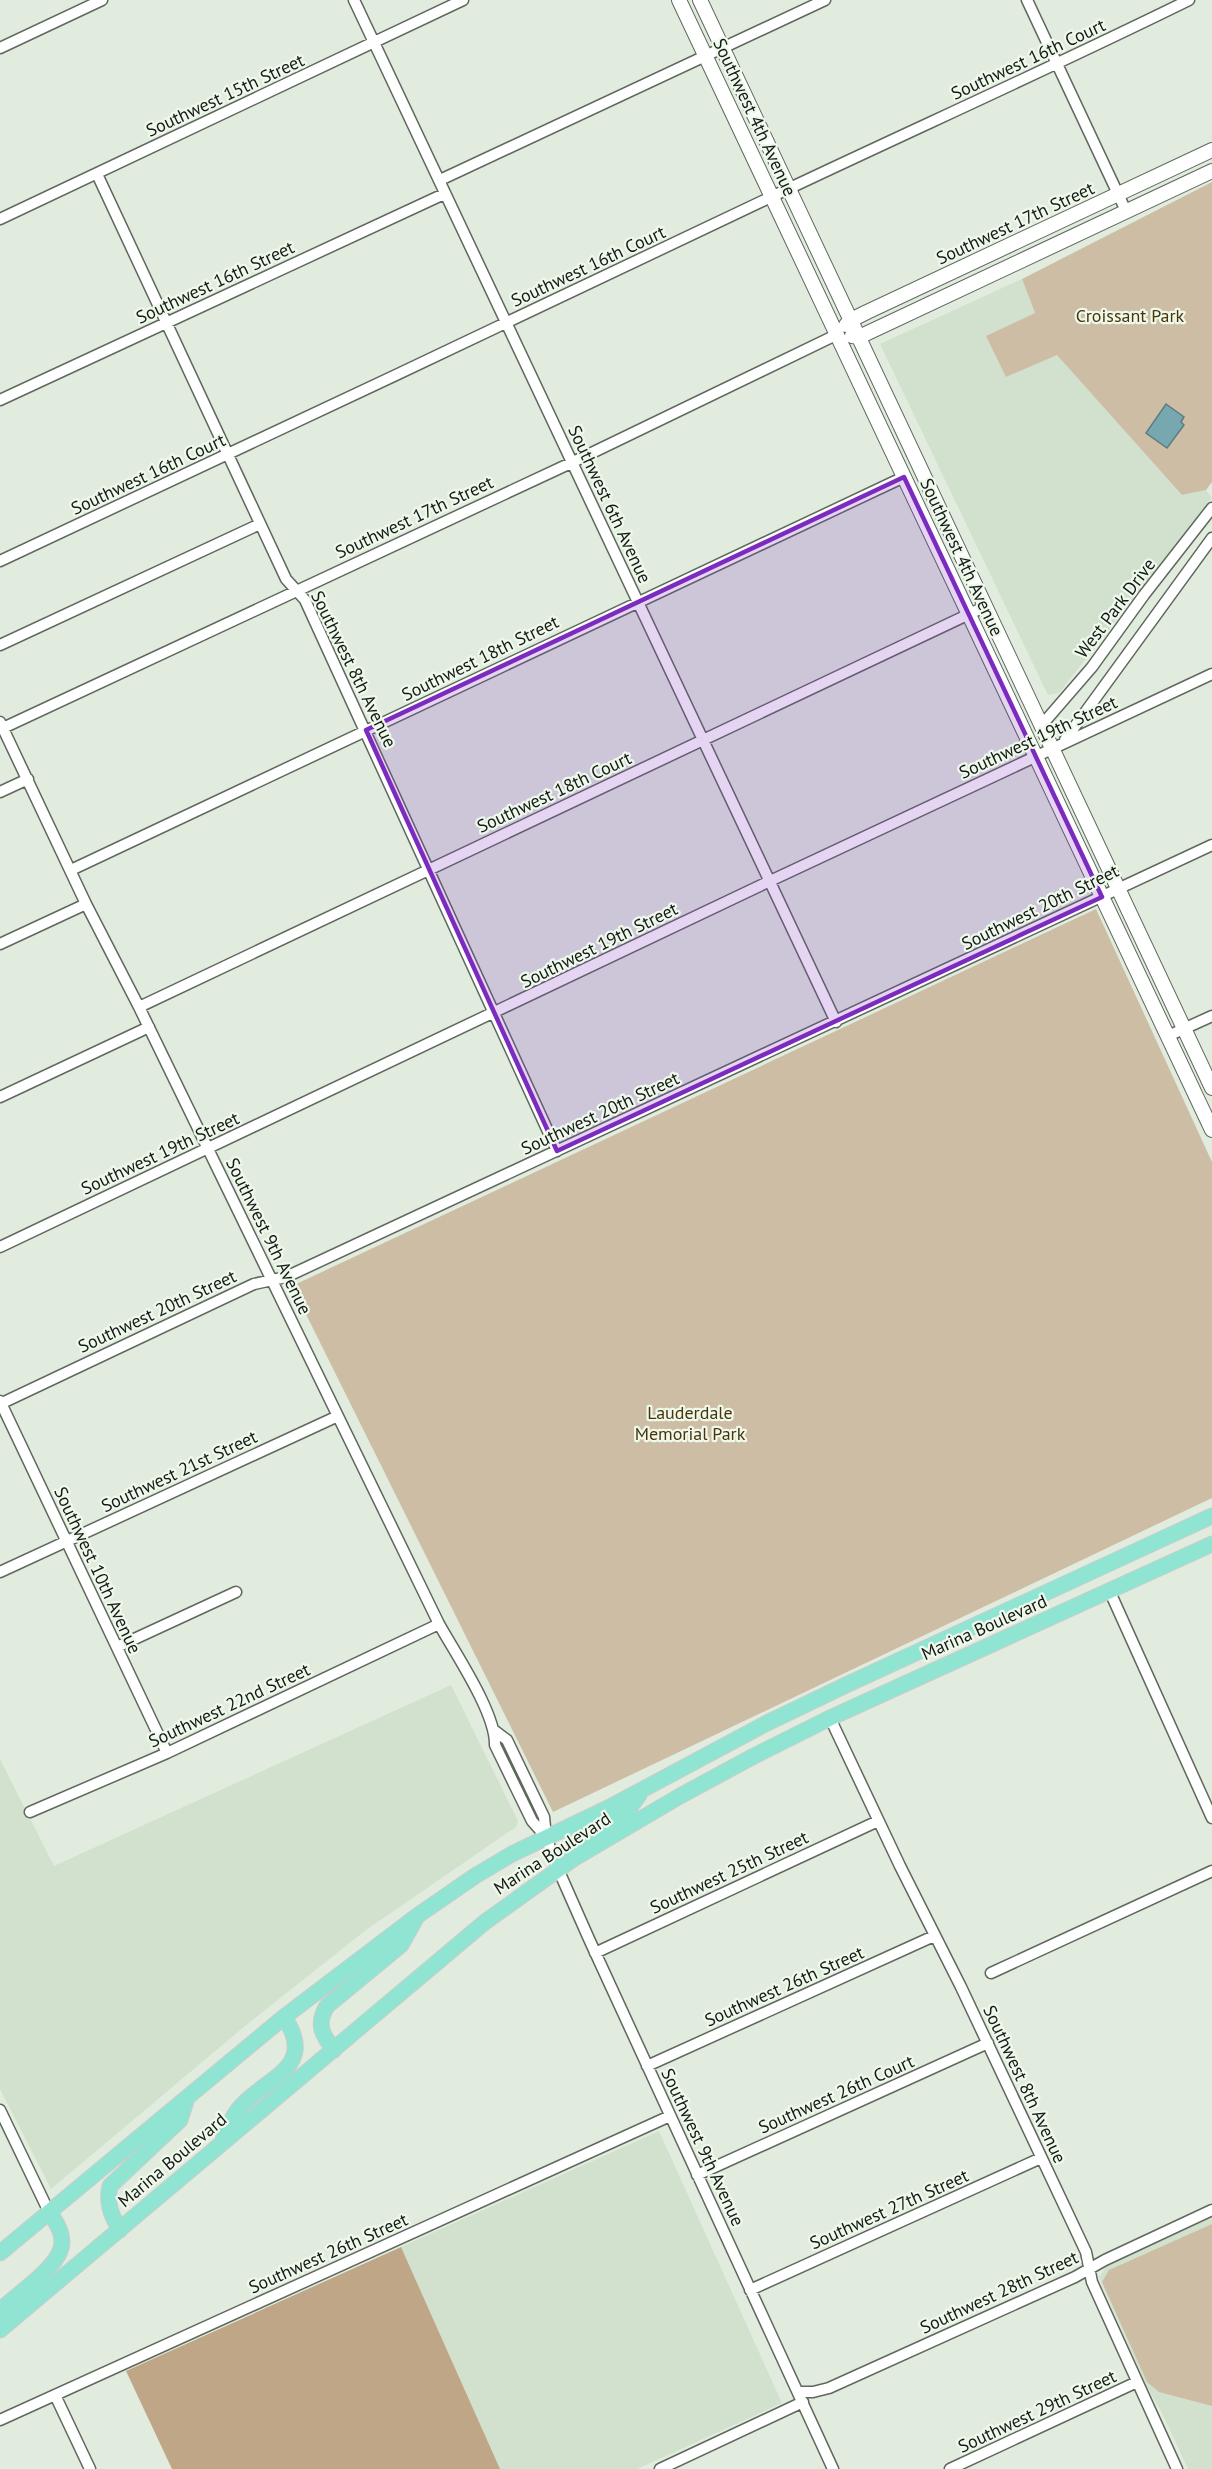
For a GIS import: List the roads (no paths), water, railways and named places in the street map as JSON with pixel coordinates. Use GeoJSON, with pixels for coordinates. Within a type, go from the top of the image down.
{"type":"FeatureCollection","features":[{"type":"Feature","properties":{"kind":"main road","name":"Southwest 4th Avenue"},"geometry":{"type":"LineString","coordinates":[[680,0],[1212,1130]]}},
{"type":"Feature","properties":{"kind":"main road","name":"Southwest 4th Avenue"},"geometry":{"type":"LineString","coordinates":[[700,0],[1041,726],[1058,745],[1117,889],[1212,1088]]}},
{"type":"Feature","properties":{"kind":"main road","name":"Southwest 17th Street"},"geometry":{"type":"LineString","coordinates":[[838,334],[851,320],[1212,150]]}},
{"type":"Feature","properties":{"kind":"main road","name":"Southwest 17th Street"},"geometry":{"type":"LineString","coordinates":[[859,337],[1212,171]]}},
{"type":"Feature","properties":{"kind":"main road"},"geometry":{"type":"LineString","coordinates":[[838,334],[859,337]]}},
{"type":"Feature","properties":{"kind":"main road","name":"Marina Boulevard"},"geometry":{"type":"LineString","coordinates":[[0,2253],[284,2017],[417,1916],[475,1876],[546,1837],[644,1790],[767,1723],[1212,1516]]}},
{"type":"Feature","properties":{"kind":"main road","name":"Marina Boulevard"},"geometry":{"type":"LineString","coordinates":[[0,2330],[485,1922],[558,1869],[680,1796],[830,1718],[1212,1544]]}},
{"type":"Feature","properties":{"kind":"main road"},"geometry":{"type":"LineString","coordinates":[[830,1718],[832,1708],[846,1685]]}},
{"type":"Feature","properties":{"kind":"main road"},"geometry":{"type":"LineString","coordinates":[[558,1869],[563,1852],[569,1846],[628,1810],[644,1790]]}},
{"type":"Feature","properties":{"kind":"main road"},"geometry":{"type":"LineString","coordinates":[[334,2050],[321,2030],[322,2016],[327,2006],[402,1945],[417,1916]]}},
{"type":"Feature","properties":{"kind":"main road"},"geometry":{"type":"LineString","coordinates":[[220,2145],[237,2110],[286,2068],[295,2053],[293,2031],[284,2017]]}},
{"type":"Feature","properties":{"kind":"main road"},"geometry":{"type":"LineString","coordinates":[[120,2230],[110,2211],[107,2198],[110,2186],[180,2120],[187,2098]]}},
{"type":"Feature","properties":{"kind":"main road"},"geometry":{"type":"LineString","coordinates":[[0,2313],[49,2266],[60,2252],[62,2239],[58,2225],[49,2212]]}},
{"type":"Feature","properties":{"kind":"street"},"geometry":{"type":"LineString","coordinates":[[0,48],[102,0]]}},
{"type":"Feature","properties":{"kind":"street","name":"Southwest 6th Avenue"},"geometry":{"type":"LineString","coordinates":[[354,0],[440,180],[444,194],[508,322],[836,1022]]}},
{"type":"Feature","properties":{"kind":"street","name":"Southwest 15th Street"},"geometry":{"type":"LineString","coordinates":[[0,219],[463,0]]}},
{"type":"Feature","properties":{"kind":"street"},"geometry":{"type":"LineString","coordinates":[[440,180],[825,0]]}},
{"type":"Feature","properties":{"kind":"street"},"geometry":{"type":"LineString","coordinates":[[1027,0],[1126,211]]}},
{"type":"Feature","properties":{"kind":"street","name":"Southwest 16th Court"},"geometry":{"type":"LineString","coordinates":[[0,561],[227,456],[772,196],[1056,65],[1189,0]]}},
{"type":"Feature","properties":{"kind":"street","name":"Southwest 8th Avenue"},"geometry":{"type":"LineString","coordinates":[[97,174],[286,579],[305,600],[557,1151]]}},
{"type":"Feature","properties":{"kind":"street","name":"Southwest 16th Street"},"geometry":{"type":"LineString","coordinates":[[0,400],[444,194]]}},
{"type":"Feature","properties":{"kind":"street","name":"Southwest 17th Street"},"geometry":{"type":"LineString","coordinates":[[2,725],[573,462],[838,334]]}},
{"type":"Feature","properties":{"kind":"street","name":"Southwest 18th Street"},"geometry":{"type":"LineString","coordinates":[[71,870],[904,477]]}},
{"type":"Feature","properties":{"kind":"street","name":"West Park Drive"},"geometry":{"type":"LineString","coordinates":[[1041,726],[1092,667],[1144,595],[1212,508]]}},
{"type":"Feature","properties":{"kind":"street"},"geometry":{"type":"LineString","coordinates":[[0,645],[260,524]]}},
{"type":"Feature","properties":{"kind":"street","name":"West Park Drive"},"geometry":{"type":"LineString","coordinates":[[1058,745],[1212,538]]}},
{"type":"Feature","properties":{"kind":"street","name":"Southwest 18th Court"},"geometry":{"type":"LineString","coordinates":[[139,1007],[984,607]]}},
{"type":"Feature","properties":{"kind":"street","name":"Southwest 19th Street"},"geometry":{"type":"LineString","coordinates":[[0,1247],[1036,755],[1212,674]]}},
{"type":"Feature","properties":{"kind":"street","name":"Southwest 9th Avenue"},"geometry":{"type":"LineString","coordinates":[[2,725],[86,903],[149,1026],[439,1624],[495,1731],[495,1745],[532,1821],[546,1837],[595,1953],[833,2469]]}},
{"type":"Feature","properties":{"kind":"street"},"geometry":{"type":"LineString","coordinates":[[0,792],[28,779]]}},
{"type":"Feature","properties":{"kind":"street","name":"Southwest 20th Street"},"geometry":{"type":"LineString","coordinates":[[0,1403],[254,1284],[286,1277],[836,1022],[1212,844]]}},
{"type":"Feature","properties":{"kind":"street"},"geometry":{"type":"LineString","coordinates":[[0,944],[86,903]]}},
{"type":"Feature","properties":{"kind":"street"},"geometry":{"type":"LineString","coordinates":[[1168,1036],[1212,1016]]}},
{"type":"Feature","properties":{"kind":"street"},"geometry":{"type":"LineString","coordinates":[[0,1097],[149,1026]]}},
{"type":"Feature","properties":{"kind":"street","name":"Southwest 10th Avenue"},"geometry":{"type":"LineString","coordinates":[[0,1403],[167,1753]]}},
{"type":"Feature","properties":{"kind":"street","name":"Southwest 21st Street"},"geometry":{"type":"LineString","coordinates":[[0,1572],[338,1416]]}},
{"type":"Feature","properties":{"kind":"street"},"geometry":{"type":"LineString","coordinates":[[117,1647],[236,1592]]}},
{"type":"Feature","properties":{"kind":"street"},"geometry":{"type":"LineString","coordinates":[[1110,1592],[1212,1818]]}},
{"type":"Feature","properties":{"kind":"street","name":"Southwest 22nd Street"},"geometry":{"type":"LineString","coordinates":[[30,1812],[167,1753],[439,1624]]}},
{"type":"Feature","properties":{"kind":"street","name":"Southwest 8th Avenue"},"geometry":{"type":"LineString","coordinates":[[830,1718],[878,1821],[988,2043],[1086,2252],[1092,2282],[1177,2469]]}},
{"type":"Feature","properties":{"kind":"street","name":"Southwest 25th Street"},"geometry":{"type":"LineString","coordinates":[[595,1953],[878,1821]]}},
{"type":"Feature","properties":{"kind":"street"},"geometry":{"type":"LineString","coordinates":[[991,1973],[1212,1871]]}},
{"type":"Feature","properties":{"kind":"street","name":"Southwest 26th Street"},"geometry":{"type":"LineString","coordinates":[[647,2066],[934,1936]]}},
{"type":"Feature","properties":{"kind":"street","name":"Southwest 26th Court"},"geometry":{"type":"LineString","coordinates":[[697,2175],[988,2043]]}},
{"type":"Feature","properties":{"kind":"street"},"geometry":{"type":"LineString","coordinates":[[0,2110],[49,2212]]}},
{"type":"Feature","properties":{"kind":"street","name":"Southwest 26th Street"},"geometry":{"type":"LineString","coordinates":[[0,2420],[670,2116]]}},
{"type":"Feature","properties":{"kind":"street","name":"Southwest 27th Street"},"geometry":{"type":"LineString","coordinates":[[750,2290],[1041,2158]]}},
{"type":"Feature","properties":{"kind":"street","name":"Southwest 28th Street"},"geometry":{"type":"LineString","coordinates":[[660,2469],[800,2397],[829,2388],[1075,2277],[1212,2210]]}},
{"type":"Feature","properties":{"kind":"street","name":"Southwest 29th Street"},"geometry":{"type":"LineString","coordinates":[[950,2469],[1137,2382]]}},
{"type":"Feature","properties":{"kind":"street"},"geometry":{"type":"LineString","coordinates":[[55,2395],[90,2469]]}},
{"type":"Feature","properties":{"kind":"water"},"geometry":{"type":"Polygon","coordinates":[[[1166,404],[1184,417],[1181,422],[1184,425],[1167,448],[1146,433],[1166,404]]]}},
{"type":"Feature","properties":{"kind":"park label","name":"Croissant Park"},"geometry":{"type":"Point","coordinates":[1130,315]}},
{"type":"Feature","properties":{"kind":"park label","name":"Lauderdale Memorial Park"},"geometry":{"type":"Point","coordinates":[690,1422]}}]}
